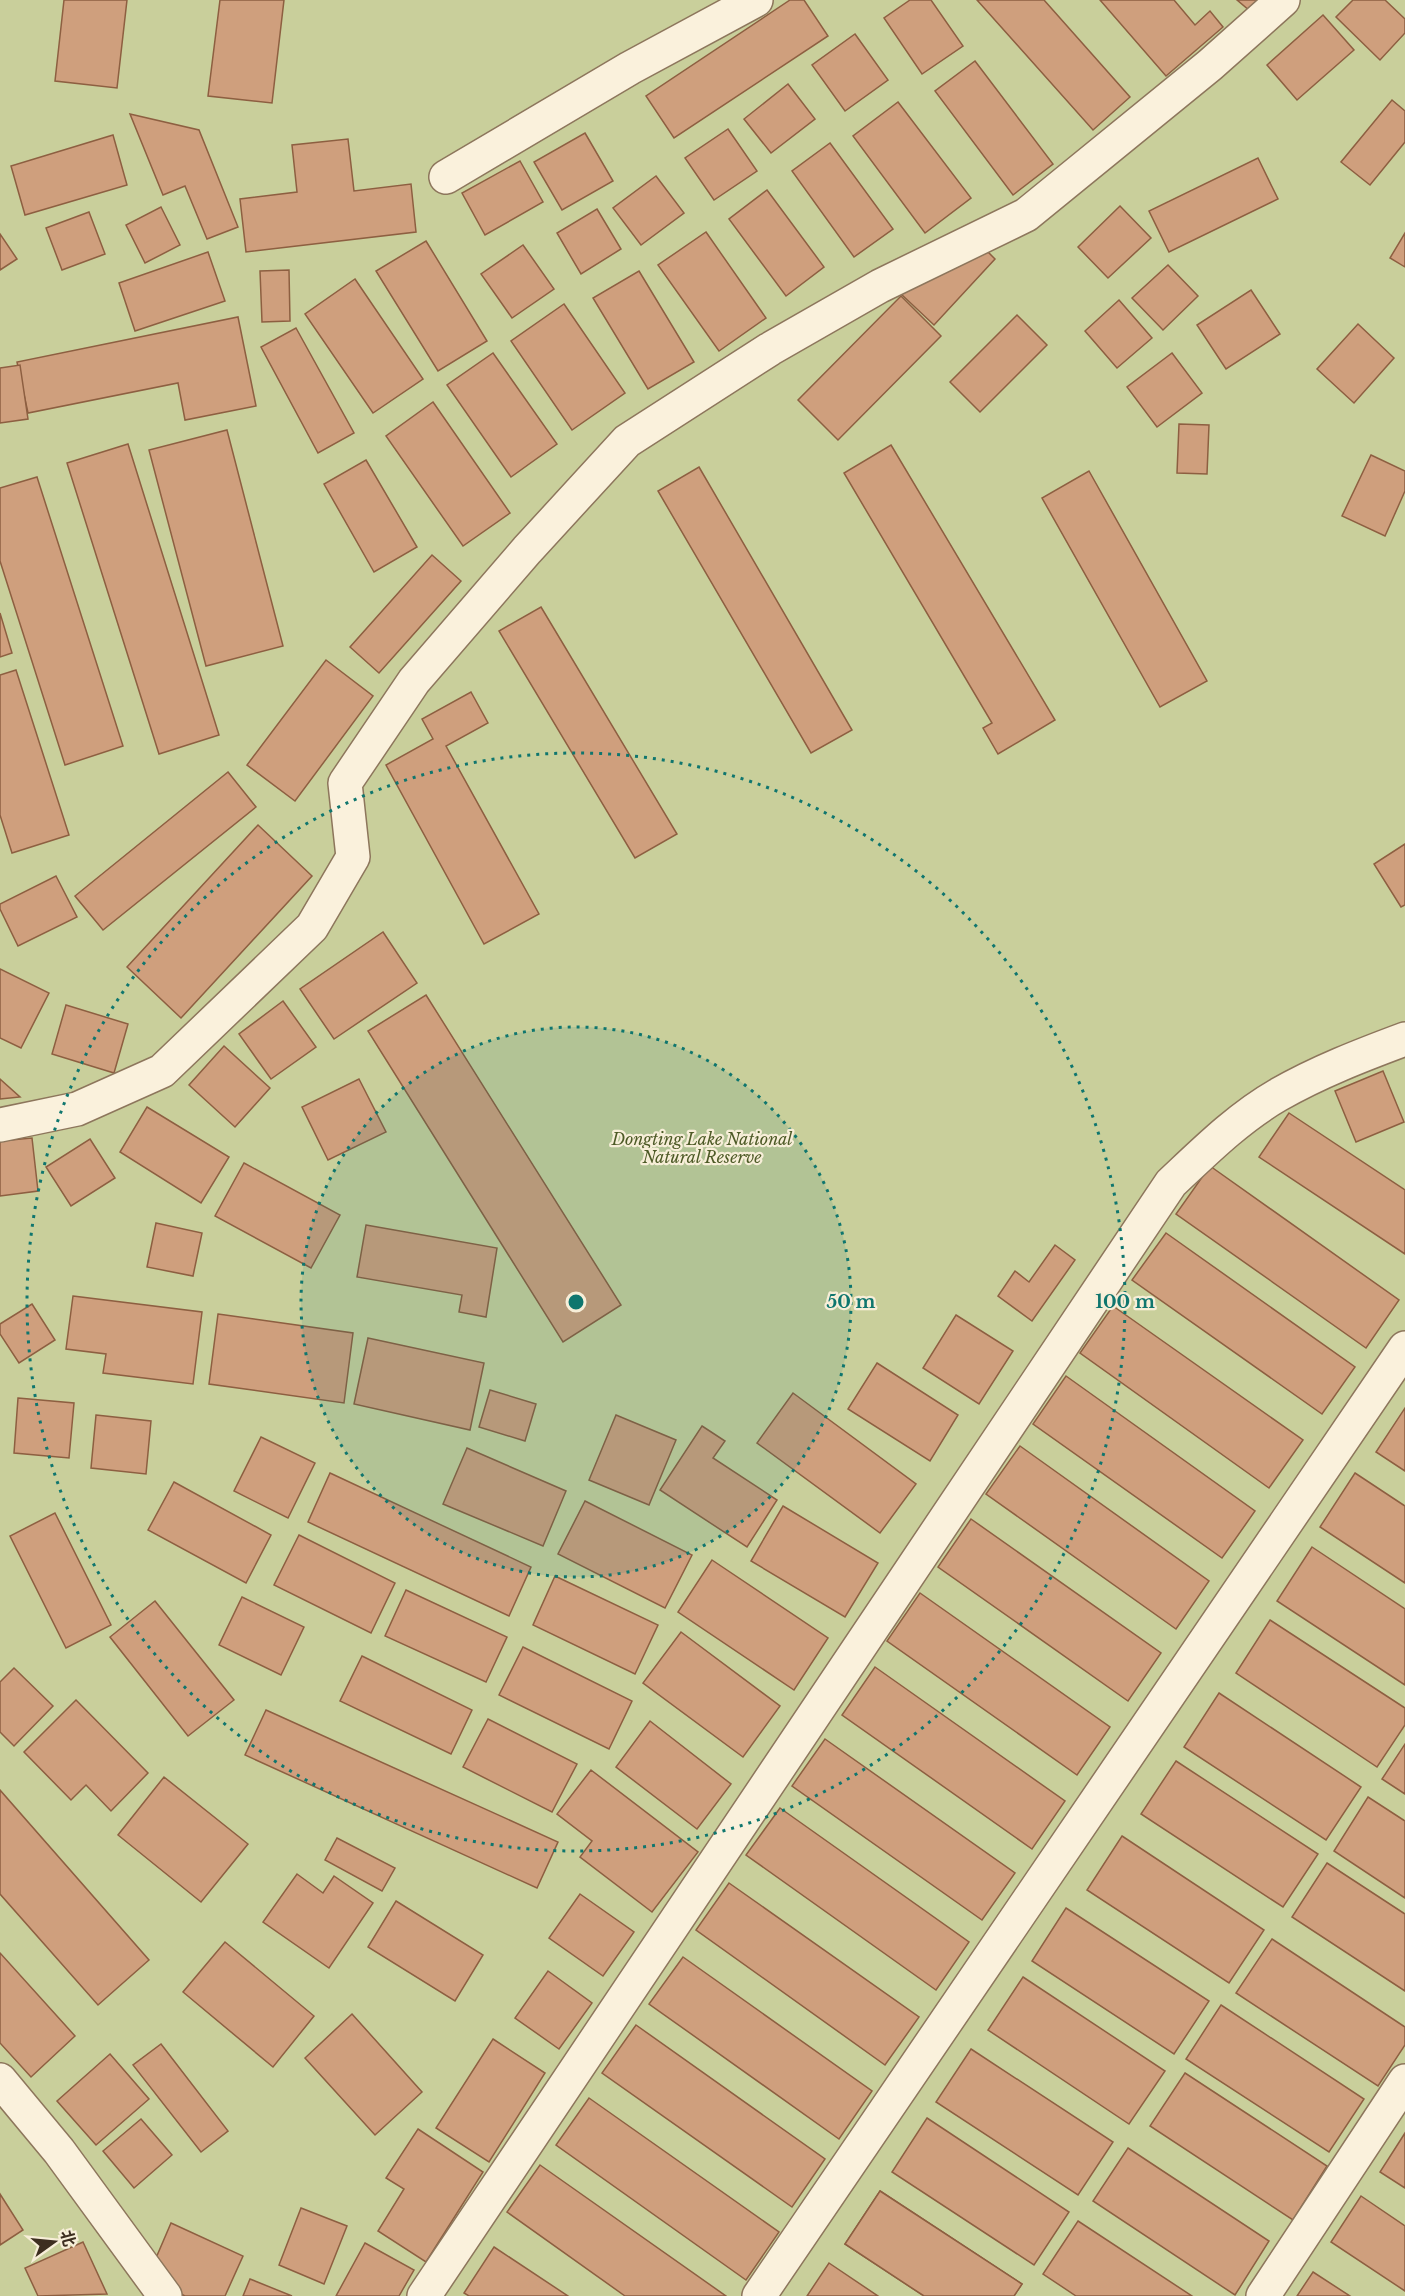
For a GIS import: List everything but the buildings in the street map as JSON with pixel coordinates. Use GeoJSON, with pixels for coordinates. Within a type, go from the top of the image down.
{"type":"FeatureCollection","features":[{"type":"Feature","properties":{"kind":"street"},"geometry":{"type":"LineString","coordinates":[[446,177],[630,68],[756,0]]}},
{"type":"Feature","properties":{"kind":"street"},"geometry":{"type":"LineString","coordinates":[[0,1125],[76,1109],[162,1071],[312,927],[353,858],[345,783],[414,681],[527,550],[627,441],[770,348],[850,303],[1026,215],[1210,65],[1283,0]]}},
{"type":"Feature","properties":{"kind":"street"},"geometry":{"type":"LineString","coordinates":[[424,2296],[1171,1183],[1220,1137],[1277,1096],[1358,1056],[1405,1039]]}},
{"type":"Feature","properties":{"kind":"street"},"geometry":{"type":"LineString","coordinates":[[759,2296],[1405,1348]]}},
{"type":"Feature","properties":{"kind":"street"},"geometry":{"type":"LineString","coordinates":[[0,2080],[59,2151],[165,2296]]}},
{"type":"Feature","properties":{"kind":"street"},"geometry":{"type":"LineString","coordinates":[[1263,2296],[1405,2081]]}},
{"type":"Feature","properties":{"kind":"green space","name":"Dongting Lake National Natural Reserve"},"geometry":{"type":"Polygon","coordinates":[[[0,0],[1405,0],[1405,2296],[0,2296],[0,0]]]}}]}
